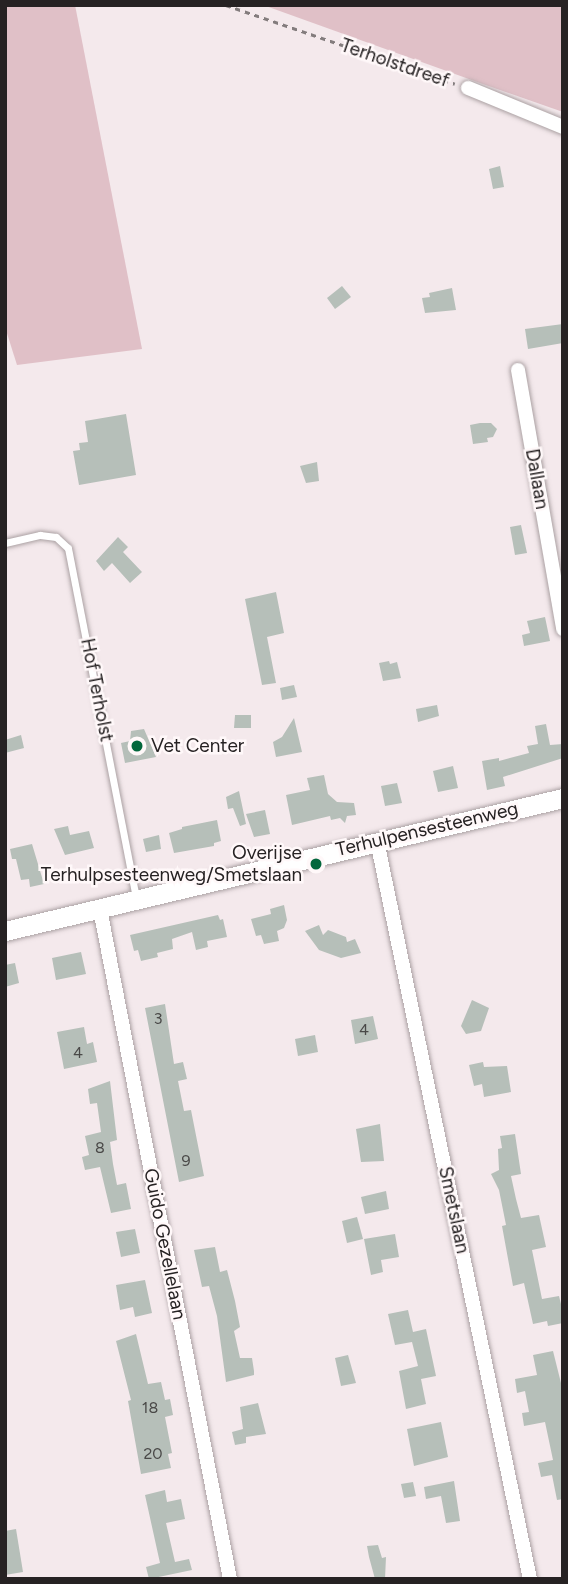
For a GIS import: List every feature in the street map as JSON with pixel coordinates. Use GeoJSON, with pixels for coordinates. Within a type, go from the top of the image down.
{"type":"FeatureCollection","features":[{"type":"Feature","properties":{"kind":"main road","name":"Terhulpensesteenweg"},"geometry":{"type":"LineString","coordinates":[[5,930],[563,798]]}},
{"type":"Feature","properties":{"kind":"street","name":"Terholstdreef"},"geometry":{"type":"LineString","coordinates":[[468,88],[563,127]]}},
{"type":"Feature","properties":{"kind":"street","name":"Dallaan"},"geometry":{"type":"LineString","coordinates":[[518,370],[563,629]]}},
{"type":"Feature","properties":{"kind":"street","name":"Smetslaan"},"geometry":{"type":"LineString","coordinates":[[377,841],[530,1579]]}},
{"type":"Feature","properties":{"kind":"street","name":"Guido Gezellelaan"},"geometry":{"type":"LineString","coordinates":[[100,909],[230,1579]]}},
{"type":"Feature","properties":{"kind":"lane","name":"Hof Terholst"},"geometry":{"type":"LineString","coordinates":[[5,543],[40,535],[56,537],[68,548],[136,900]]}},
{"type":"Feature","properties":{"kind":"path","name":"Terholstdreef"},"geometry":{"type":"LineString","coordinates":[[226,5],[468,88]]}},
{"type":"Feature","properties":{"kind":"shaded area"},"geometry":{"type":"Polygon","coordinates":[[[5,5],[75,5],[142,349],[17,365],[5,327],[5,5]]]}},
{"type":"Feature","properties":{"kind":"shaded area"},"geometry":{"type":"Polygon","coordinates":[[[263,5],[563,5],[563,112],[480,83],[263,5]]]}},
{"type":"Feature","properties":{"kind":"building"},"geometry":{"type":"Polygon","coordinates":[[[500,166],[504,187],[493,189],[489,169],[500,166]]]}},
{"type":"Feature","properties":{"kind":"building"},"geometry":{"type":"Polygon","coordinates":[[[342,286],[351,297],[335,309],[327,298],[342,286]]]}},
{"type":"Feature","properties":{"kind":"building"},"geometry":{"type":"Polygon","coordinates":[[[452,288],[456,310],[425,313],[422,298],[430,297],[429,293],[452,288]]]}},
{"type":"Feature","properties":{"kind":"building"},"geometry":{"type":"Polygon","coordinates":[[[563,324],[563,343],[528,349],[525,329],[563,324]]]}},
{"type":"Feature","properties":{"kind":"building"},"geometry":{"type":"Polygon","coordinates":[[[126,414],[136,475],[79,485],[73,451],[80,450],[79,443],[88,442],[85,421],[126,414]]]}},
{"type":"Feature","properties":{"kind":"building"},"geometry":{"type":"Polygon","coordinates":[[[491,423],[497,429],[493,437],[487,438],[488,442],[473,444],[470,425],[491,423]]]}},
{"type":"Feature","properties":{"kind":"building"},"geometry":{"type":"Polygon","coordinates":[[[317,462],[319,481],[306,483],[300,466],[317,462]]]}},
{"type":"Feature","properties":{"kind":"building"},"geometry":{"type":"Polygon","coordinates":[[[521,525],[527,553],[515,555],[510,527],[521,525]]]}},
{"type":"Feature","properties":{"kind":"building"},"geometry":{"type":"Polygon","coordinates":[[[118,537],[128,547],[123,552],[142,572],[130,583],[112,563],[104,571],[96,561],[118,537]]]}},
{"type":"Feature","properties":{"kind":"building"},"geometry":{"type":"Polygon","coordinates":[[[276,592],[284,633],[267,637],[276,683],[262,685],[245,599],[276,592]]]}},
{"type":"Feature","properties":{"kind":"building"},"geometry":{"type":"Polygon","coordinates":[[[545,617],[550,641],[524,646],[522,635],[530,633],[527,621],[545,617]]]}},
{"type":"Feature","properties":{"kind":"building"},"geometry":{"type":"Polygon","coordinates":[[[389,661],[390,664],[397,662],[401,678],[383,681],[379,663],[389,661]]]}},
{"type":"Feature","properties":{"kind":"building"},"geometry":{"type":"Polygon","coordinates":[[[294,685],[297,697],[282,700],[280,688],[294,685]]]}},
{"type":"Feature","properties":{"kind":"building"},"geometry":{"type":"Polygon","coordinates":[[[437,705],[439,716],[418,722],[416,709],[437,705]]]}},
{"type":"Feature","properties":{"kind":"building"},"geometry":{"type":"Polygon","coordinates":[[[235,715],[251,715],[251,728],[234,728],[235,715]]]}},
{"type":"Feature","properties":{"kind":"building"},"geometry":{"type":"Polygon","coordinates":[[[294,718],[302,752],[276,757],[273,742],[282,737],[294,718]]]}},
{"type":"Feature","properties":{"kind":"building"},"geometry":{"type":"Polygon","coordinates":[[[546,724],[550,745],[563,744],[563,758],[503,777],[505,786],[487,790],[482,761],[499,758],[499,761],[529,753],[527,746],[538,744],[535,726],[546,724]]]}},
{"type":"Feature","properties":{"kind":"building","name":"Vet Center"},"geometry":{"type":"Polygon","coordinates":[[[144,729],[156,757],[125,763],[121,743],[130,741],[131,731],[144,729]]]}},
{"type":"Feature","properties":{"kind":"building"},"geometry":{"type":"Polygon","coordinates":[[[21,735],[24,748],[5,753],[5,740],[21,735]]]}},
{"type":"Feature","properties":{"kind":"building"},"geometry":{"type":"Polygon","coordinates":[[[453,766],[458,788],[438,792],[433,771],[453,766]]]}},
{"type":"Feature","properties":{"kind":"building"},"geometry":{"type":"Polygon","coordinates":[[[324,775],[328,794],[337,802],[354,803],[356,815],[347,816],[345,823],[340,818],[331,820],[330,816],[292,825],[286,795],[310,790],[307,778],[324,775]]]}},
{"type":"Feature","properties":{"kind":"building"},"geometry":{"type":"Polygon","coordinates":[[[397,783],[402,803],[385,806],[381,786],[397,783]]]}},
{"type":"Feature","properties":{"kind":"building"},"geometry":{"type":"Polygon","coordinates":[[[239,791],[246,824],[240,826],[233,808],[228,809],[226,797],[239,791]]]}},
{"type":"Feature","properties":{"kind":"building"},"geometry":{"type":"Polygon","coordinates":[[[265,810],[270,834],[254,837],[246,814],[265,810]]]}},
{"type":"Feature","properties":{"kind":"building"},"geometry":{"type":"Polygon","coordinates":[[[217,820],[221,841],[214,843],[214,846],[174,853],[169,833],[182,827],[217,820]]]}},
{"type":"Feature","properties":{"kind":"building"},"geometry":{"type":"Polygon","coordinates":[[[68,826],[70,835],[89,831],[94,848],[65,855],[54,829],[68,826]]]}},
{"type":"Feature","properties":{"kind":"building"},"geometry":{"type":"Polygon","coordinates":[[[159,835],[161,849],[146,852],[143,839],[159,835]]]}},
{"type":"Feature","properties":{"kind":"building"},"geometry":{"type":"Polygon","coordinates":[[[32,844],[44,884],[30,887],[29,879],[21,880],[16,859],[12,859],[10,849],[32,844]]]}},
{"type":"Feature","properties":{"kind":"building"},"geometry":{"type":"Polygon","coordinates":[[[284,905],[287,920],[284,928],[277,931],[279,941],[264,944],[261,935],[256,936],[251,919],[271,914],[270,909],[284,905]]]}},
{"type":"Feature","properties":{"kind":"building"},"geometry":{"type":"Polygon","coordinates":[[[218,915],[220,920],[223,919],[227,937],[207,941],[208,947],[196,950],[192,932],[172,939],[173,949],[157,953],[158,957],[141,961],[138,950],[134,951],[130,935],[218,915]]]}},
{"type":"Feature","properties":{"kind":"building"},"geometry":{"type":"Polygon","coordinates":[[[319,925],[323,935],[328,930],[346,937],[347,942],[355,939],[361,953],[341,958],[319,950],[305,931],[319,925]]]}},
{"type":"Feature","properties":{"kind":"building"},"geometry":{"type":"Polygon","coordinates":[[[81,952],[86,974],[56,980],[52,958],[81,952]]]}},
{"type":"Feature","properties":{"kind":"building"},"geometry":{"type":"Polygon","coordinates":[[[15,963],[19,983],[5,987],[5,965],[15,963]]]}},
{"type":"Feature","properties":{"kind":"building"},"geometry":{"type":"Polygon","coordinates":[[[472,1000],[489,1008],[481,1031],[466,1034],[461,1026],[472,1000]]]}},
{"type":"Feature","properties":{"kind":"building"},"geometry":{"type":"Polygon","coordinates":[[[165,1004],[174,1064],[183,1062],[187,1079],[178,1081],[184,1111],[191,1110],[204,1176],[179,1182],[145,1008],[165,1004]]]}},
{"type":"Feature","properties":{"kind":"building"},"geometry":{"type":"Polygon","coordinates":[[[373,1016],[378,1039],[355,1044],[351,1020],[373,1016]]]}},
{"type":"Feature","properties":{"kind":"building"},"geometry":{"type":"Polygon","coordinates":[[[84,1027],[87,1044],[93,1042],[97,1062],[64,1069],[57,1032],[84,1027]]]}},
{"type":"Feature","properties":{"kind":"building"},"geometry":{"type":"Polygon","coordinates":[[[315,1035],[318,1052],[298,1056],[295,1039],[315,1035]]]}},
{"type":"Feature","properties":{"kind":"building"},"geometry":{"type":"Polygon","coordinates":[[[483,1062],[484,1067],[507,1066],[511,1092],[484,1097],[482,1084],[474,1086],[469,1065],[483,1062]]]}},
{"type":"Feature","properties":{"kind":"building"},"geometry":{"type":"Polygon","coordinates":[[[110,1081],[117,1140],[110,1142],[113,1164],[117,1185],[126,1183],[131,1209],[111,1213],[100,1167],[85,1170],[82,1157],[89,1155],[85,1136],[101,1132],[97,1103],[90,1104],[88,1089],[110,1081]]]}},
{"type":"Feature","properties":{"kind":"building"},"geometry":{"type":"Polygon","coordinates":[[[380,1124],[384,1161],[361,1162],[356,1129],[380,1124]]]}},
{"type":"Feature","properties":{"kind":"building"},"geometry":{"type":"Polygon","coordinates":[[[515,1134],[521,1174],[511,1176],[516,1199],[521,1218],[539,1215],[546,1247],[532,1250],[542,1299],[559,1296],[563,1323],[548,1326],[547,1321],[533,1324],[524,1283],[513,1286],[502,1226],[506,1225],[499,1190],[491,1174],[499,1170],[498,1149],[502,1148],[500,1136],[515,1134]]]}},
{"type":"Feature","properties":{"kind":"building"},"geometry":{"type":"Polygon","coordinates":[[[386,1191],[389,1209],[365,1214],[361,1197],[386,1191]]]}},
{"type":"Feature","properties":{"kind":"building"},"geometry":{"type":"Polygon","coordinates":[[[357,1217],[363,1239],[347,1243],[342,1221],[357,1217]]]}},
{"type":"Feature","properties":{"kind":"building"},"geometry":{"type":"Polygon","coordinates":[[[135,1229],[140,1253],[121,1257],[116,1232],[135,1229]]]}},
{"type":"Feature","properties":{"kind":"building"},"geometry":{"type":"Polygon","coordinates":[[[395,1234],[399,1257],[381,1260],[383,1272],[371,1275],[364,1239],[395,1234]]]}},
{"type":"Feature","properties":{"kind":"building"},"geometry":{"type":"Polygon","coordinates":[[[215,1247],[220,1272],[227,1270],[235,1301],[240,1327],[234,1331],[240,1358],[252,1358],[254,1371],[254,1375],[226,1382],[217,1316],[209,1286],[202,1287],[194,1250],[215,1247]]]}},
{"type":"Feature","properties":{"kind":"building"},"geometry":{"type":"Polygon","coordinates":[[[145,1280],[152,1313],[135,1317],[133,1307],[120,1310],[116,1285],[145,1280]]]}},
{"type":"Feature","properties":{"kind":"building"},"geometry":{"type":"Polygon","coordinates":[[[408,1310],[413,1332],[426,1329],[436,1376],[421,1379],[426,1404],[406,1409],[399,1371],[418,1366],[412,1342],[395,1345],[388,1314],[408,1310]]]}},
{"type":"Feature","properties":{"kind":"building"},"geometry":{"type":"Polygon","coordinates":[[[136,1334],[148,1384],[161,1382],[165,1400],[170,1399],[173,1415],[165,1417],[172,1453],[168,1454],[171,1468],[141,1474],[128,1401],[131,1400],[116,1341],[136,1334]]]}},
{"type":"Feature","properties":{"kind":"building"},"geometry":{"type":"Polygon","coordinates":[[[553,1351],[563,1391],[563,1499],[557,1500],[552,1475],[541,1477],[538,1463],[553,1460],[545,1422],[524,1426],[522,1413],[529,1412],[525,1391],[517,1393],[515,1379],[537,1375],[533,1355],[553,1351]]]}},
{"type":"Feature","properties":{"kind":"building"},"geometry":{"type":"Polygon","coordinates":[[[348,1355],[356,1383],[341,1386],[335,1358],[348,1355]]]}},
{"type":"Feature","properties":{"kind":"building"},"geometry":{"type":"Polygon","coordinates":[[[258,1403],[266,1434],[246,1437],[246,1443],[235,1445],[232,1432],[243,1429],[240,1407],[258,1403]]]}},
{"type":"Feature","properties":{"kind":"building"},"geometry":{"type":"Polygon","coordinates":[[[441,1422],[448,1457],[414,1466],[407,1429],[441,1422]]]}},
{"type":"Feature","properties":{"kind":"building"},"geometry":{"type":"Polygon","coordinates":[[[454,1481],[460,1521],[446,1523],[441,1496],[426,1499],[424,1487],[454,1481]]]}},
{"type":"Feature","properties":{"kind":"building"},"geometry":{"type":"Polygon","coordinates":[[[413,1482],[416,1496],[404,1498],[401,1484],[413,1482]]]}},
{"type":"Feature","properties":{"kind":"building"},"geometry":{"type":"Polygon","coordinates":[[[165,1490],[167,1502],[181,1499],[185,1519],[166,1523],[175,1562],[189,1559],[192,1570],[149,1579],[146,1567],[160,1563],[145,1495],[165,1490]]]}},
{"type":"Feature","properties":{"kind":"building"},"geometry":{"type":"Polygon","coordinates":[[[16,1529],[23,1572],[5,1575],[5,1531],[16,1529]]]}},
{"type":"Feature","properties":{"kind":"building"},"geometry":{"type":"Polygon","coordinates":[[[378,1545],[382,1558],[386,1557],[385,1579],[375,1579],[369,1557],[367,1546],[378,1545]]]}},
{"type":"Feature","properties":{"kind":"place","name":"Vet Center"},"geometry":{"type":"Point","coordinates":[137,746]}},
{"type":"Feature","properties":{"kind":"place","name":"Overijse Terhulpsesteenweg/Smetslaan"},"geometry":{"type":"Point","coordinates":[316,864]}}]}
